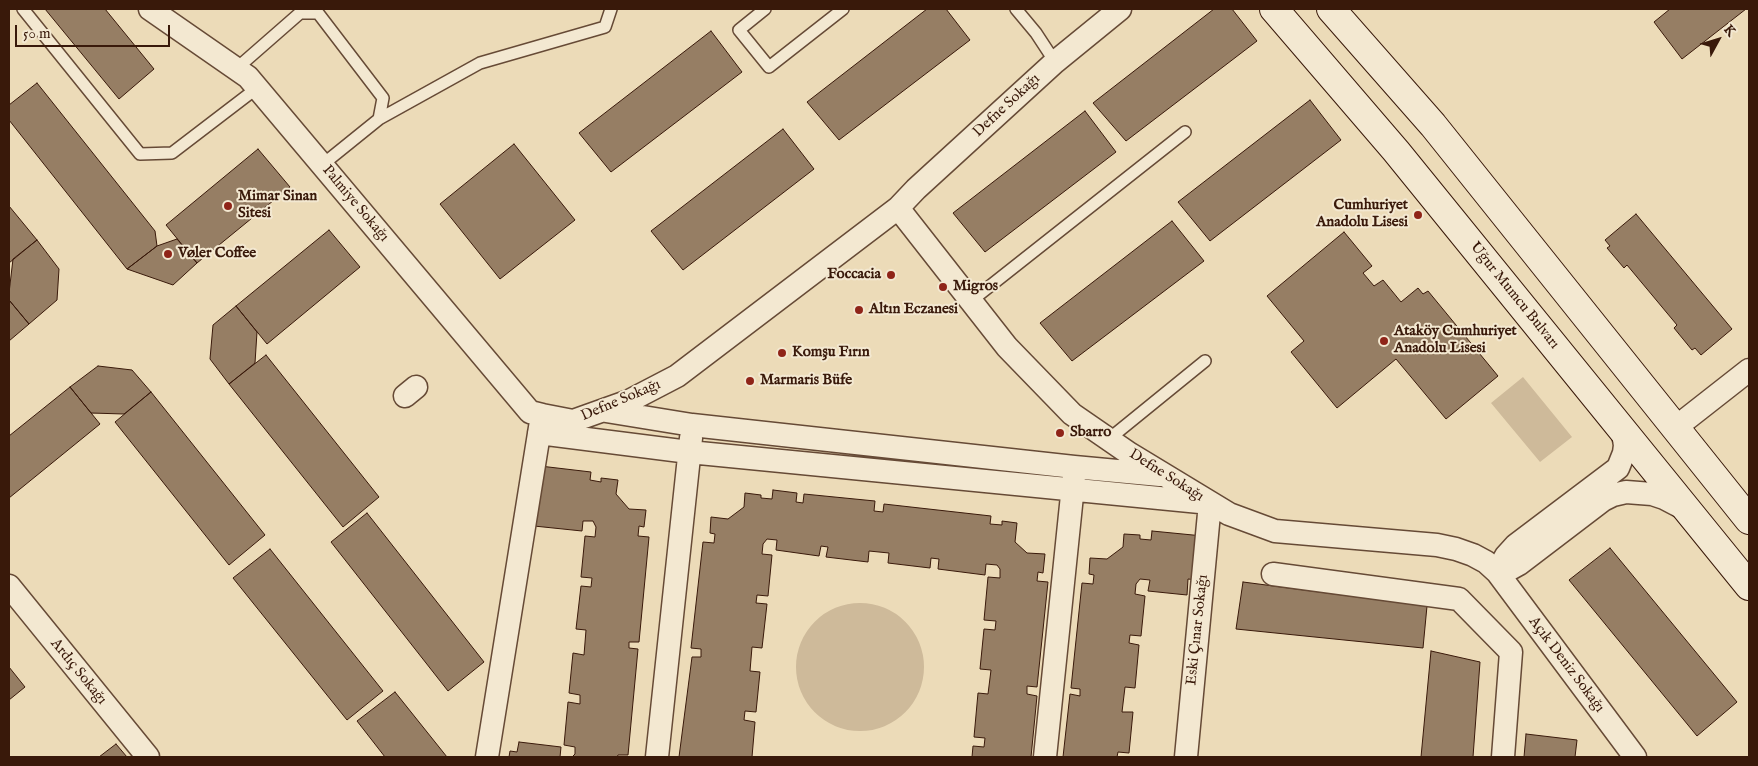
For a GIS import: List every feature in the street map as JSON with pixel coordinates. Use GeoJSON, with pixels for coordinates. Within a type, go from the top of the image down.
{"type":"FeatureCollection","features":[{"type":"Feature","properties":{"kind":"main road","name":"Uğur Mumcu Bulvarı"},"geometry":{"type":"LineString","coordinates":[[1274,9],[1402,159],[1749,586]]}},
{"type":"Feature","properties":{"kind":"main road"},"geometry":{"type":"LineString","coordinates":[[1331,9],[1433,125],[1749,520]]}},
{"type":"Feature","properties":{"kind":"main road"},"geometry":{"type":"LineString","coordinates":[[1643,454],[1675,428]]}},
{"type":"Feature","properties":{"kind":"street","name":"Palmiye Sokağı"},"geometry":{"type":"LineString","coordinates":[[150,9],[248,77],[541,424]]}},
{"type":"Feature","properties":{"kind":"street","name":"Defne Sokağı"},"geometry":{"type":"LineString","coordinates":[[541,424],[573,421],[602,411],[629,401],[677,376],[898,208],[916,189],[1055,62],[1120,9]]}},
{"type":"Feature","properties":{"kind":"street","name":"Defne Sokağı"},"geometry":{"type":"LineString","coordinates":[[898,208],[1007,347],[1072,414],[1210,503],[1229,514],[1275,531],[1437,545],[1456,549],[1486,562],[1497,572]]}},
{"type":"Feature","properties":{"kind":"street"},"geometry":{"type":"LineString","coordinates":[[1675,428],[1749,370]]}},
{"type":"Feature","properties":{"kind":"street"},"geometry":{"type":"LineString","coordinates":[[602,411],[692,424],[1166,476]]}},
{"type":"Feature","properties":{"kind":"street"},"geometry":{"type":"LineString","coordinates":[[487,757],[541,424],[689,452],[1072,491],[1210,503]]}},
{"type":"Feature","properties":{"kind":"street"},"geometry":{"type":"LineString","coordinates":[[657,757],[692,424]]}},
{"type":"Feature","properties":{"kind":"street"},"geometry":{"type":"LineString","coordinates":[[1497,572],[1506,556],[1516,545],[1618,468],[1624,453],[1622,428]]}},
{"type":"Feature","properties":{"kind":"street"},"geometry":{"type":"LineString","coordinates":[[1045,757],[1074,467]]}},
{"type":"Feature","properties":{"kind":"street"},"geometry":{"type":"LineString","coordinates":[[1497,572],[1510,569],[1519,564],[1603,500],[1613,495],[1626,492],[1652,494],[1664,498],[1688,511]]}},
{"type":"Feature","properties":{"kind":"street","name":"Eski Çınar Sokağı"},"geometry":{"type":"LineString","coordinates":[[1186,757],[1210,503]]}},
{"type":"Feature","properties":{"kind":"street","name":"Açık Deniz Sokağı"},"geometry":{"type":"LineString","coordinates":[[1497,572],[1629,755]]}},
{"type":"Feature","properties":{"kind":"street"},"geometry":{"type":"LineString","coordinates":[[1273,574],[1459,599],[1511,652],[1503,757]]}},
{"type":"Feature","properties":{"kind":"street","name":"Ardıç Sokağı"},"geometry":{"type":"LineString","coordinates":[[9,586],[148,757]]}},
{"type":"Feature","properties":{"kind":"lane"},"geometry":{"type":"LineString","coordinates":[[23,9],[140,154],[172,153],[257,88]]}},
{"type":"Feature","properties":{"kind":"lane"},"geometry":{"type":"LineString","coordinates":[[322,166],[379,119],[480,63],[605,27],[611,9]]}},
{"type":"Feature","properties":{"kind":"lane"},"geometry":{"type":"LineString","coordinates":[[766,9],[739,30],[769,67],[843,9]]}},
{"type":"Feature","properties":{"kind":"lane"},"geometry":{"type":"LineString","coordinates":[[1016,9],[1036,33],[1055,62]]}},
{"type":"Feature","properties":{"kind":"lane"},"geometry":{"type":"LineString","coordinates":[[236,69],[300,13],[318,13],[383,98],[379,119]]}},
{"type":"Feature","properties":{"kind":"lane"},"geometry":{"type":"LineString","coordinates":[[971,301],[1185,132]]}},
{"type":"Feature","properties":{"kind":"lane"},"geometry":{"type":"LineString","coordinates":[[1109,439],[1205,361]]}},
{"type":"Feature","properties":{"kind":"shaded area"},"geometry":{"type":"Polygon","coordinates":[[[1523,377],[1572,437],[1540,462],[1491,403],[1523,377]]]}},
{"type":"Feature","properties":{"kind":"shaded area"},"geometry":{"type":"Polygon","coordinates":[[[860,603],[873,604],[885,608],[905,622],[919,642],[923,654],[923,680],[919,692],[905,712],[885,726],[873,730],[860,731],[847,730],[835,726],[815,712],[801,692],[797,680],[796,667],[797,654],[801,642],[815,622],[835,608],[847,604],[860,603]]]}},
{"type":"Feature","properties":{"kind":"building"},"geometry":{"type":"Polygon","coordinates":[[[45,9],[105,9],[154,69],[119,99],[45,9]]]}},
{"type":"Feature","properties":{"kind":"building"},"geometry":{"type":"Polygon","coordinates":[[[927,9],[946,9],[970,40],[839,140],[807,102],[927,9]]]}},
{"type":"Feature","properties":{"kind":"building"},"geometry":{"type":"Polygon","coordinates":[[[1214,9],[1232,9],[1257,41],[1126,141],[1093,103],[1214,9]]]}},
{"type":"Feature","properties":{"kind":"building"},"geometry":{"type":"Polygon","coordinates":[[[1670,9],[1746,9],[1682,59],[1654,22],[1670,9]]]}},
{"type":"Feature","properties":{"kind":"building"},"geometry":{"type":"Polygon","coordinates":[[[711,31],[742,72],[611,172],[579,133],[711,31]]]}},
{"type":"Feature","properties":{"kind":"building"},"geometry":{"type":"Polygon","coordinates":[[[37,83],[155,231],[157,246],[127,269],[9,120],[9,105],[37,83]]]}},
{"type":"Feature","properties":{"kind":"building"},"geometry":{"type":"Polygon","coordinates":[[[1310,100],[1341,140],[1210,241],[1178,202],[1310,100]]]}},
{"type":"Feature","properties":{"kind":"building"},"geometry":{"type":"Polygon","coordinates":[[[1085,111],[1116,152],[985,252],[953,213],[1085,111]]]}},
{"type":"Feature","properties":{"kind":"building"},"geometry":{"type":"Polygon","coordinates":[[[783,129],[814,169],[683,270],[651,231],[783,129]]]}},
{"type":"Feature","properties":{"kind":"building"},"geometry":{"type":"Polygon","coordinates":[[[514,144],[575,220],[500,279],[440,204],[514,144]]]}},
{"type":"Feature","properties":{"kind":"building","name":"Mimar Sinan Sitesi"},"geometry":{"type":"Polygon","coordinates":[[[258,149],[290,187],[197,263],[166,225],[258,149]]]}},
{"type":"Feature","properties":{"kind":"building"},"geometry":{"type":"Polygon","coordinates":[[[9,206],[37,240],[9,263],[9,206]]]}},
{"type":"Feature","properties":{"kind":"building"},"geometry":{"type":"Polygon","coordinates":[[[1636,214],[1732,329],[1701,355],[1695,348],[1692,350],[1674,328],[1677,325],[1627,265],[1624,268],[1607,248],[1610,246],[1605,240],[1636,214]]]}},
{"type":"Feature","properties":{"kind":"building"},"geometry":{"type":"Polygon","coordinates":[[[1172,221],[1204,261],[1072,361],[1040,323],[1172,221]]]}},
{"type":"Feature","properties":{"kind":"building"},"geometry":{"type":"Polygon","coordinates":[[[329,230],[360,267],[267,344],[236,306],[329,230]]]}},
{"type":"Feature","properties":{"kind":"building"},"geometry":{"type":"Polygon","coordinates":[[[1344,232],[1372,266],[1363,273],[1374,286],[1383,280],[1401,302],[1418,288],[1423,294],[1428,291],[1498,376],[1446,419],[1396,359],[1337,408],[1291,352],[1304,341],[1267,296],[1344,232]]]}},
{"type":"Feature","properties":{"kind":"building","name":"Vøler Coffee"},"geometry":{"type":"Polygon","coordinates":[[[177,239],[197,263],[173,285],[127,269],[157,246],[177,239]]]}},
{"type":"Feature","properties":{"kind":"building"},"geometry":{"type":"Polygon","coordinates":[[[37,240],[59,269],[57,300],[29,324],[9,300],[9,293],[13,259],[37,240]]]}},
{"type":"Feature","properties":{"kind":"building"},"geometry":{"type":"Polygon","coordinates":[[[9,300],[29,324],[9,341],[9,300]]]}},
{"type":"Feature","properties":{"kind":"building"},"geometry":{"type":"Polygon","coordinates":[[[236,306],[257,332],[255,363],[229,384],[210,359],[213,325],[236,306]]]}},
{"type":"Feature","properties":{"kind":"building"},"geometry":{"type":"Polygon","coordinates":[[[266,355],[379,497],[343,527],[229,384],[266,355]]]}},
{"type":"Feature","properties":{"kind":"building"},"geometry":{"type":"Polygon","coordinates":[[[98,366],[132,370],[151,392],[124,414],[91,413],[70,387],[98,366]]]}},
{"type":"Feature","properties":{"kind":"building"},"geometry":{"type":"Polygon","coordinates":[[[70,387],[100,424],[9,498],[9,436],[70,387]]]}},
{"type":"Feature","properties":{"kind":"building"},"geometry":{"type":"Polygon","coordinates":[[[151,392],[265,535],[229,565],[115,422],[151,392]]]}},
{"type":"Feature","properties":{"kind":"building"},"geometry":{"type":"Polygon","coordinates":[[[540,466],[591,472],[590,480],[601,482],[601,478],[618,480],[616,494],[629,509],[646,510],[644,527],[639,526],[638,536],[649,537],[639,642],[629,642],[629,648],[638,649],[628,755],[618,755],[617,757],[572,757],[575,754],[575,747],[564,745],[568,702],[580,704],[580,695],[569,693],[573,653],[584,655],[586,630],[576,629],[581,586],[591,587],[592,578],[581,577],[585,536],[595,537],[596,527],[593,521],[583,521],[582,531],[534,526],[540,466]]]}},
{"type":"Feature","properties":{"kind":"building"},"geometry":{"type":"Polygon","coordinates":[[[773,490],[797,493],[796,502],[803,503],[804,494],[875,501],[874,511],[883,512],[884,504],[991,516],[990,524],[1002,525],[1002,521],[1017,523],[1015,542],[1027,553],[1045,554],[1043,573],[1038,572],[1037,581],[1048,582],[1037,687],[1027,686],[1027,694],[1037,696],[1031,757],[972,757],[973,746],[984,747],[985,738],[974,737],[978,693],[988,694],[991,670],[980,669],[984,629],[995,630],[996,621],[984,620],[988,577],[1000,578],[1000,569],[997,565],[986,564],[985,575],[938,569],[939,559],[931,558],[930,568],[888,563],[889,553],[869,551],[868,562],[826,557],[828,547],[821,546],[819,556],[776,550],[777,540],[767,539],[763,544],[762,554],[772,555],[768,596],[757,595],[756,603],[767,604],[762,648],[752,647],[750,671],[760,672],[756,712],[745,711],[744,720],[755,722],[752,757],[679,757],[692,657],[701,657],[701,649],[691,648],[703,542],[714,543],[715,534],[710,533],[711,517],[728,519],[744,507],[745,493],[761,495],[761,498],[772,499],[773,490]]]}},
{"type":"Feature","properties":{"kind":"building"},"geometry":{"type":"Polygon","coordinates":[[[367,513],[484,662],[448,691],[331,542],[367,513]]]}},
{"type":"Feature","properties":{"kind":"building"},"geometry":{"type":"Polygon","coordinates":[[[1152,531],[1203,536],[1198,580],[1188,579],[1187,595],[1148,591],[1150,580],[1140,579],[1136,584],[1135,594],[1145,596],[1141,636],[1130,635],[1129,643],[1139,645],[1135,688],[1125,687],[1122,712],[1133,712],[1129,753],[1118,752],[1117,757],[1063,757],[1070,694],[1080,696],[1080,689],[1071,688],[1082,583],[1093,584],[1094,575],[1089,574],[1090,558],[1107,559],[1123,547],[1124,534],[1140,535],[1140,539],[1151,540],[1152,531]]]}},
{"type":"Feature","properties":{"kind":"building"},"geometry":{"type":"Polygon","coordinates":[[[1610,548],[1737,702],[1697,736],[1569,580],[1610,548]]]}},
{"type":"Feature","properties":{"kind":"building"},"geometry":{"type":"Polygon","coordinates":[[[270,549],[383,691],[347,720],[233,578],[270,549]]]}},
{"type":"Feature","properties":{"kind":"building"},"geometry":{"type":"Polygon","coordinates":[[[1243,582],[1427,606],[1423,648],[1236,629],[1243,582]]]}},
{"type":"Feature","properties":{"kind":"building"},"geometry":{"type":"Polygon","coordinates":[[[1431,651],[1480,662],[1473,757],[1421,757],[1431,651]]]}},
{"type":"Feature","properties":{"kind":"building"},"geometry":{"type":"Polygon","coordinates":[[[9,667],[25,687],[9,700],[9,667]]]}},
{"type":"Feature","properties":{"kind":"building"},"geometry":{"type":"Polygon","coordinates":[[[395,692],[447,757],[385,757],[357,721],[395,692]]]}},
{"type":"Feature","properties":{"kind":"building"},"geometry":{"type":"Polygon","coordinates":[[[1526,734],[1577,740],[1575,757],[1524,757],[1526,734]]]}},
{"type":"Feature","properties":{"kind":"building"},"geometry":{"type":"Polygon","coordinates":[[[519,742],[561,747],[560,757],[509,757],[510,751],[517,752],[519,742]]]}},
{"type":"Feature","properties":{"kind":"building"},"geometry":{"type":"Polygon","coordinates":[[[116,744],[127,757],[99,757],[116,744]]]}},
{"type":"Feature","properties":{"kind":"place","name":"Mimar Sinan Sitesi"},"geometry":{"type":"Point","coordinates":[228,206]}},
{"type":"Feature","properties":{"kind":"place","name":"Cumhuriyet Anadolu Lisesi"},"geometry":{"type":"Point","coordinates":[1418,215]}},
{"type":"Feature","properties":{"kind":"place","name":"Vøler Coffee"},"geometry":{"type":"Point","coordinates":[168,254]}},
{"type":"Feature","properties":{"kind":"place","name":"Foccacia"},"geometry":{"type":"Point","coordinates":[891,275]}},
{"type":"Feature","properties":{"kind":"place","name":"Migros"},"geometry":{"type":"Point","coordinates":[943,287]}},
{"type":"Feature","properties":{"kind":"place","name":"Altın Eczanesi"},"geometry":{"type":"Point","coordinates":[859,310]}},
{"type":"Feature","properties":{"kind":"place","name":"Ataköy Cumhuriyet Anadolu Lisesi"},"geometry":{"type":"Point","coordinates":[1384,341]}},
{"type":"Feature","properties":{"kind":"place","name":"Komşu Fırın"},"geometry":{"type":"Point","coordinates":[782,353]}},
{"type":"Feature","properties":{"kind":"place","name":"Marmaris Büfe"},"geometry":{"type":"Point","coordinates":[750,381]}},
{"type":"Feature","properties":{"kind":"place","name":"Sbarro"},"geometry":{"type":"Point","coordinates":[1060,433]}}]}
